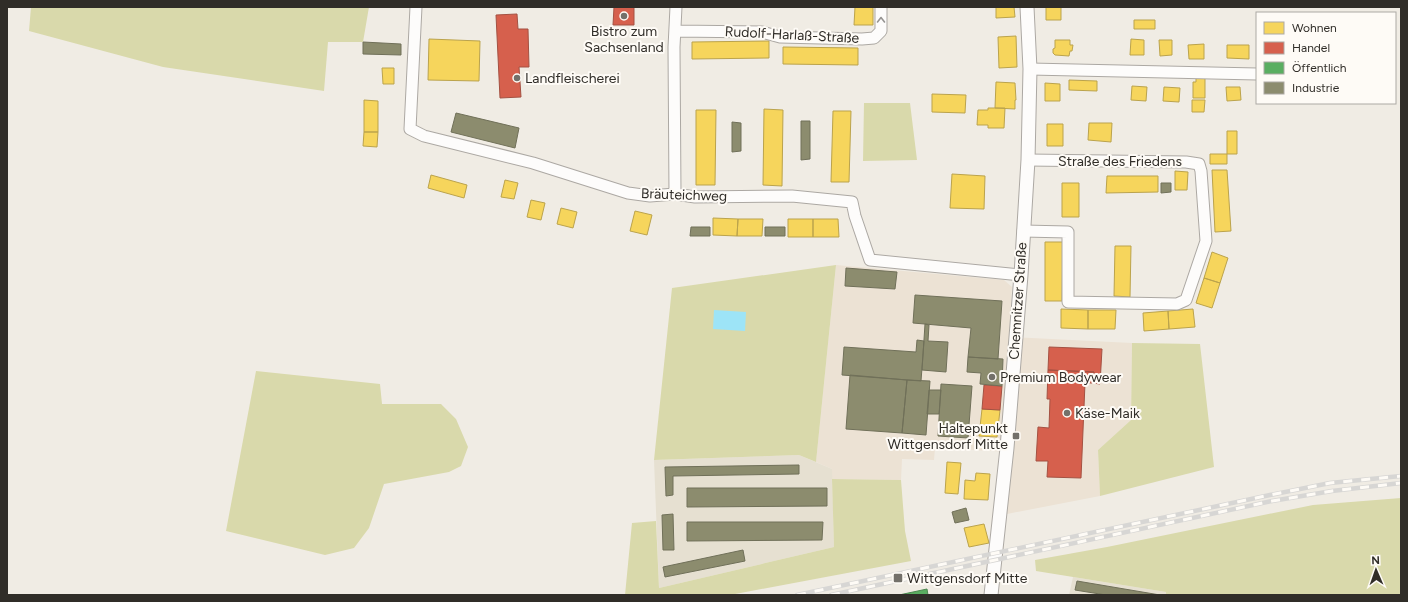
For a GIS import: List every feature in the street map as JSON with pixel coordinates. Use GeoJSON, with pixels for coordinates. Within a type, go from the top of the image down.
{"type":"FeatureCollection","features":[{"type":"Feature","properties":{"kind":"street","name":"Bräuteichweg"},"geometry":{"type":"LineString","coordinates":[[416,7],[410,129],[424,136],[533,163],[628,193],[650,196],[676,194],[695,197],[792,196],[852,202],[855,216],[870,260],[1021,274]]}},
{"type":"Feature","properties":{"kind":"street"},"geometry":{"type":"LineString","coordinates":[[676,7],[676,194]]}},
{"type":"Feature","properties":{"kind":"street","name":"Rudolf-Harlaß-Straße"},"geometry":{"type":"LineString","coordinates":[[675,32],[762,32],[780,37],[874,38],[881,31],[881,7]]}},
{"type":"Feature","properties":{"kind":"street","name":"Chemnitzer Straße"},"geometry":{"type":"LineString","coordinates":[[991,595],[1005,463],[1021,274],[1028,160],[1030,70],[1027,7]]}},
{"type":"Feature","properties":{"kind":"street"},"geometry":{"type":"LineString","coordinates":[[1030,70],[1256,74]]}},
{"type":"Feature","properties":{"kind":"street","name":"Straße des Friedens"},"geometry":{"type":"LineString","coordinates":[[1023,231],[1068,232],[1068,302],[1177,304],[1186,300],[1206,241],[1201,172],[1199,164],[1186,162],[1028,160]]}},
{"type":"Feature","properties":{"kind":"shaded area"},"geometry":{"type":"Polygon","coordinates":[[[836,265],[1004,280],[1012,287],[1009,337],[1132,343],[1131,420],[1098,450],[1100,496],[1007,514],[1011,452],[935,448],[934,460],[902,459],[901,480],[832,479],[832,469],[816,462],[836,265]]]}},
{"type":"Feature","properties":{"kind":"shaded area"},"geometry":{"type":"Polygon","coordinates":[[[799,455],[832,469],[834,547],[659,588],[654,460],[799,455]]]}},
{"type":"Feature","properties":{"kind":"shaded area"},"geometry":{"type":"Polygon","coordinates":[[[1073,577],[1166,592],[1166,595],[1069,595],[1073,577]]]}},
{"type":"Feature","properties":{"kind":"green space"},"geometry":{"type":"Polygon","coordinates":[[[31,7],[369,7],[363,42],[328,42],[324,91],[163,67],[29,31],[31,7]]]}},
{"type":"Feature","properties":{"kind":"green space"},"geometry":{"type":"Polygon","coordinates":[[[864,103],[910,103],[917,160],[863,161],[864,103]]]}},
{"type":"Feature","properties":{"kind":"green space"},"geometry":{"type":"Polygon","coordinates":[[[836,265],[816,462],[799,455],[654,460],[672,288],[836,265]]]}},
{"type":"Feature","properties":{"kind":"green space"},"geometry":{"type":"Polygon","coordinates":[[[1132,343],[1200,344],[1214,467],[1100,496],[1098,450],[1131,420],[1132,343]]]}},
{"type":"Feature","properties":{"kind":"green space"},"geometry":{"type":"Polygon","coordinates":[[[256,371],[380,384],[382,404],[441,404],[456,419],[468,447],[461,466],[449,472],[384,484],[369,528],[354,548],[325,555],[226,531],[256,371]]]}},
{"type":"Feature","properties":{"kind":"green space"},"geometry":{"type":"Polygon","coordinates":[[[832,479],[901,480],[905,531],[911,561],[730,595],[625,595],[632,523],[656,521],[659,588],[834,547],[832,479]]]}},
{"type":"Feature","properties":{"kind":"green space"},"geometry":{"type":"Polygon","coordinates":[[[1401,498],[1401,595],[1166,595],[1166,592],[1036,571],[1035,560],[1107,547],[1313,505],[1401,498]]]}},
{"type":"Feature","properties":{"kind":"water"},"geometry":{"type":"Polygon","coordinates":[[[714,310],[746,312],[745,331],[713,329],[714,310]]]}},
{"type":"Feature","properties":{"kind":"building: Wohnen"},"geometry":{"type":"Polygon","coordinates":[[[855,7],[873,7],[873,25],[854,25],[855,7]]]}},
{"type":"Feature","properties":{"kind":"building: Wohnen"},"geometry":{"type":"Polygon","coordinates":[[[996,7],[1014,7],[1015,17],[996,18],[996,7]]]}},
{"type":"Feature","properties":{"kind":"building: Wohnen"},"geometry":{"type":"Polygon","coordinates":[[[1046,7],[1061,7],[1061,20],[1046,20],[1046,7]]]}},
{"type":"Feature","properties":{"kind":"building: Wohnen"},"geometry":{"type":"Polygon","coordinates":[[[1134,20],[1155,20],[1155,29],[1134,29],[1134,20]]]}},
{"type":"Feature","properties":{"kind":"building: Wohnen"},"geometry":{"type":"Polygon","coordinates":[[[1016,36],[1017,67],[999,68],[998,37],[1016,36]]]}},
{"type":"Feature","properties":{"kind":"building: Wohnen"},"geometry":{"type":"Polygon","coordinates":[[[429,39],[480,41],[479,81],[428,80],[429,39]]]}},
{"type":"Feature","properties":{"kind":"building: Wohnen"},"geometry":{"type":"Polygon","coordinates":[[[1131,39],[1144,40],[1144,55],[1130,55],[1131,39]]]}},
{"type":"Feature","properties":{"kind":"building: Wohnen"},"geometry":{"type":"Polygon","coordinates":[[[1055,40],[1070,40],[1070,45],[1073,45],[1069,56],[1055,55],[1053,53],[1053,49],[1055,48],[1055,40]]]}},
{"type":"Feature","properties":{"kind":"building: Wohnen"},"geometry":{"type":"Polygon","coordinates":[[[1159,40],[1172,40],[1172,55],[1160,56],[1159,40]]]}},
{"type":"Feature","properties":{"kind":"building: Wohnen"},"geometry":{"type":"Polygon","coordinates":[[[769,41],[769,58],[692,59],[692,42],[769,41]]]}},
{"type":"Feature","properties":{"kind":"building: Wohnen"},"geometry":{"type":"Polygon","coordinates":[[[1204,44],[1204,59],[1189,59],[1188,45],[1204,44]]]}},
{"type":"Feature","properties":{"kind":"building: Wohnen"},"geometry":{"type":"Polygon","coordinates":[[[1227,45],[1249,45],[1249,59],[1227,58],[1227,45]]]}},
{"type":"Feature","properties":{"kind":"building: Wohnen"},"geometry":{"type":"Polygon","coordinates":[[[783,47],[858,48],[858,65],[783,64],[783,47]]]}},
{"type":"Feature","properties":{"kind":"building: Wohnen"},"geometry":{"type":"Polygon","coordinates":[[[382,68],[394,68],[394,84],[383,84],[382,68]]]}},
{"type":"Feature","properties":{"kind":"building: Wohnen"},"geometry":{"type":"Polygon","coordinates":[[[1196,77],[1205,78],[1205,98],[1193,98],[1193,82],[1196,82],[1196,77]]]}},
{"type":"Feature","properties":{"kind":"building: Wohnen"},"geometry":{"type":"Polygon","coordinates":[[[1069,80],[1097,81],[1097,91],[1069,90],[1069,80]]]}},
{"type":"Feature","properties":{"kind":"building: Wohnen"},"geometry":{"type":"Polygon","coordinates":[[[996,82],[1015,83],[1015,109],[995,108],[996,82]]]}},
{"type":"Feature","properties":{"kind":"building: Wohnen"},"geometry":{"type":"Polygon","coordinates":[[[1045,83],[1060,84],[1060,101],[1045,101],[1045,83]]]}},
{"type":"Feature","properties":{"kind":"building: Wohnen"},"geometry":{"type":"Polygon","coordinates":[[[1132,86],[1147,87],[1146,101],[1131,100],[1132,86]]]}},
{"type":"Feature","properties":{"kind":"building: Wohnen"},"geometry":{"type":"Polygon","coordinates":[[[1164,87],[1180,88],[1179,102],[1163,101],[1164,87]]]}},
{"type":"Feature","properties":{"kind":"building: Wohnen"},"geometry":{"type":"Polygon","coordinates":[[[1226,87],[1240,87],[1241,100],[1227,101],[1226,87]]]}},
{"type":"Feature","properties":{"kind":"building: Wohnen"},"geometry":{"type":"Polygon","coordinates":[[[932,94],[966,95],[965,113],[932,112],[932,94]]]}},
{"type":"Feature","properties":{"kind":"building: Wohnen"},"geometry":{"type":"Polygon","coordinates":[[[364,100],[378,101],[378,132],[364,132],[364,100]]]}},
{"type":"Feature","properties":{"kind":"building: Wohnen"},"geometry":{"type":"Polygon","coordinates":[[[1192,100],[1205,100],[1204,112],[1192,112],[1192,100]]]}},
{"type":"Feature","properties":{"kind":"building: Wohnen"},"geometry":{"type":"Polygon","coordinates":[[[988,108],[1005,108],[1004,128],[988,128],[988,125],[977,125],[978,110],[988,110],[988,108]]]}},
{"type":"Feature","properties":{"kind":"building: Wohnen"},"geometry":{"type":"Polygon","coordinates":[[[764,109],[783,110],[782,186],[763,185],[764,109]]]}},
{"type":"Feature","properties":{"kind":"building: Wohnen"},"geometry":{"type":"Polygon","coordinates":[[[696,110],[716,110],[715,185],[696,185],[696,110]]]}},
{"type":"Feature","properties":{"kind":"building: Wohnen"},"geometry":{"type":"Polygon","coordinates":[[[833,111],[851,111],[849,182],[831,182],[833,111]]]}},
{"type":"Feature","properties":{"kind":"building: Wohnen"},"geometry":{"type":"Polygon","coordinates":[[[1089,123],[1112,123],[1111,142],[1088,140],[1089,123]]]}},
{"type":"Feature","properties":{"kind":"building: Wohnen"},"geometry":{"type":"Polygon","coordinates":[[[1047,124],[1063,124],[1063,146],[1047,146],[1047,124]]]}},
{"type":"Feature","properties":{"kind":"building: Wohnen"},"geometry":{"type":"Polygon","coordinates":[[[1227,131],[1237,131],[1237,154],[1227,154],[1227,131]]]}},
{"type":"Feature","properties":{"kind":"building: Wohnen"},"geometry":{"type":"Polygon","coordinates":[[[364,132],[378,132],[377,147],[363,146],[364,132]]]}},
{"type":"Feature","properties":{"kind":"building: Wohnen"},"geometry":{"type":"Polygon","coordinates":[[[1210,154],[1227,154],[1227,164],[1210,164],[1210,154]]]}},
{"type":"Feature","properties":{"kind":"building: Wohnen"},"geometry":{"type":"Polygon","coordinates":[[[1212,170],[1227,170],[1231,231],[1215,232],[1212,170]]]}},
{"type":"Feature","properties":{"kind":"building: Wohnen"},"geometry":{"type":"Polygon","coordinates":[[[1175,171],[1188,172],[1187,190],[1175,190],[1175,171]]]}},
{"type":"Feature","properties":{"kind":"building: Wohnen"},"geometry":{"type":"Polygon","coordinates":[[[952,174],[985,176],[984,209],[950,208],[952,174]]]}},
{"type":"Feature","properties":{"kind":"building: Wohnen"},"geometry":{"type":"Polygon","coordinates":[[[431,175],[467,185],[464,198],[428,188],[431,175]]]}},
{"type":"Feature","properties":{"kind":"building: Wohnen"},"geometry":{"type":"Polygon","coordinates":[[[1107,176],[1158,176],[1158,192],[1106,193],[1107,176]]]}},
{"type":"Feature","properties":{"kind":"building: Wohnen"},"geometry":{"type":"Polygon","coordinates":[[[505,180],[518,183],[514,199],[501,197],[505,180]]]}},
{"type":"Feature","properties":{"kind":"building: Wohnen"},"geometry":{"type":"Polygon","coordinates":[[[1062,183],[1079,183],[1079,217],[1062,217],[1062,183]]]}},
{"type":"Feature","properties":{"kind":"building: Wohnen"},"geometry":{"type":"Polygon","coordinates":[[[531,200],[545,203],[541,220],[527,217],[531,200]]]}},
{"type":"Feature","properties":{"kind":"building: Wohnen"},"geometry":{"type":"Polygon","coordinates":[[[561,208],[577,212],[573,228],[557,224],[561,208]]]}},
{"type":"Feature","properties":{"kind":"building: Wohnen"},"geometry":{"type":"Polygon","coordinates":[[[635,211],[652,215],[647,235],[630,231],[635,211]]]}},
{"type":"Feature","properties":{"kind":"building: Wohnen"},"geometry":{"type":"Polygon","coordinates":[[[713,218],[738,219],[737,236],[713,235],[713,218]]]}},
{"type":"Feature","properties":{"kind":"building: Wohnen"},"geometry":{"type":"Polygon","coordinates":[[[738,219],[763,219],[762,236],[737,236],[738,219]]]}},
{"type":"Feature","properties":{"kind":"building: Wohnen"},"geometry":{"type":"Polygon","coordinates":[[[788,219],[813,219],[813,237],[788,237],[788,219]]]}},
{"type":"Feature","properties":{"kind":"building: Wohnen"},"geometry":{"type":"Polygon","coordinates":[[[813,219],[838,219],[839,237],[813,237],[813,219]]]}},
{"type":"Feature","properties":{"kind":"building: Wohnen"},"geometry":{"type":"Polygon","coordinates":[[[1045,242],[1063,242],[1062,301],[1045,301],[1045,242]]]}},
{"type":"Feature","properties":{"kind":"building: Wohnen"},"geometry":{"type":"Polygon","coordinates":[[[1115,246],[1131,246],[1130,297],[1114,296],[1115,246]]]}},
{"type":"Feature","properties":{"kind":"building: Wohnen"},"geometry":{"type":"Polygon","coordinates":[[[1212,252],[1228,258],[1220,283],[1204,278],[1212,252]]]}},
{"type":"Feature","properties":{"kind":"building: Wohnen"},"geometry":{"type":"Polygon","coordinates":[[[1204,278],[1220,283],[1212,308],[1196,303],[1204,278]]]}},
{"type":"Feature","properties":{"kind":"building: Wohnen"},"geometry":{"type":"Polygon","coordinates":[[[1061,309],[1088,310],[1088,329],[1061,328],[1061,309]]]}},
{"type":"Feature","properties":{"kind":"building: Wohnen"},"geometry":{"type":"Polygon","coordinates":[[[1193,309],[1195,327],[1169,329],[1168,311],[1193,309]]]}},
{"type":"Feature","properties":{"kind":"building: Wohnen"},"geometry":{"type":"Polygon","coordinates":[[[1088,310],[1116,310],[1115,329],[1088,329],[1088,310]]]}},
{"type":"Feature","properties":{"kind":"building: Wohnen"},"geometry":{"type":"Polygon","coordinates":[[[1168,311],[1169,329],[1144,331],[1143,313],[1168,311]]]}},
{"type":"Feature","properties":{"kind":"building: Wohnen"},"geometry":{"type":"Polygon","coordinates":[[[982,409],[1000,410],[997,437],[979,436],[982,409]]]}},
{"type":"Feature","properties":{"kind":"building: Wohnen"},"geometry":{"type":"Polygon","coordinates":[[[947,462],[961,463],[958,494],[945,493],[947,462]]]}},
{"type":"Feature","properties":{"kind":"building: Wohnen"},"geometry":{"type":"Polygon","coordinates":[[[976,473],[990,474],[988,500],[964,499],[965,480],[975,481],[976,473]]]}},
{"type":"Feature","properties":{"kind":"building: Wohnen"},"geometry":{"type":"Polygon","coordinates":[[[984,524],[989,543],[969,547],[964,528],[984,524]]]}},
{"type":"Feature","properties":{"kind":"building: Handel","name":"Bistro zum Sachsenland"},"geometry":{"type":"Polygon","coordinates":[[[614,7],[634,7],[634,25],[613,25],[614,7]]]}},
{"type":"Feature","properties":{"kind":"building: Handel"},"geometry":{"type":"Polygon","coordinates":[[[517,14],[518,29],[528,29],[529,67],[519,67],[521,97],[500,98],[496,15],[517,14]]]}},
{"type":"Feature","properties":{"kind":"building: Handel"},"geometry":{"type":"Polygon","coordinates":[[[1049,347],[1102,349],[1100,384],[1093,383],[1094,372],[1048,370],[1049,347]]]}},
{"type":"Feature","properties":{"kind":"building: Handel","name":"Käse-Maik"},"geometry":{"type":"Polygon","coordinates":[[[1048,370],[1094,372],[1093,383],[1085,383],[1081,478],[1047,477],[1048,461],[1036,461],[1038,427],[1049,428],[1050,399],[1047,399],[1048,370]]]}},
{"type":"Feature","properties":{"kind":"building: Handel"},"geometry":{"type":"Polygon","coordinates":[[[984,385],[1002,386],[1000,410],[982,409],[984,385]]]}},
{"type":"Feature","properties":{"kind":"building: Öffentlich"},"geometry":{"type":"Polygon","coordinates":[[[927,589],[928,595],[899,595],[927,589]]]}},
{"type":"Feature","properties":{"kind":"building: Industrie"},"geometry":{"type":"Polygon","coordinates":[[[363,42],[401,44],[401,55],[363,54],[363,42]]]}},
{"type":"Feature","properties":{"kind":"building: Industrie"},"geometry":{"type":"Polygon","coordinates":[[[456,113],[519,128],[515,148],[451,132],[456,113]]]}},
{"type":"Feature","properties":{"kind":"building: Industrie"},"geometry":{"type":"Polygon","coordinates":[[[801,121],[810,121],[810,159],[801,160],[801,121]]]}},
{"type":"Feature","properties":{"kind":"building: Industrie"},"geometry":{"type":"Polygon","coordinates":[[[732,122],[741,123],[741,151],[732,152],[732,122]]]}},
{"type":"Feature","properties":{"kind":"building: Industrie"},"geometry":{"type":"Polygon","coordinates":[[[1161,183],[1171,183],[1171,192],[1161,193],[1161,183]]]}},
{"type":"Feature","properties":{"kind":"building: Industrie"},"geometry":{"type":"Polygon","coordinates":[[[691,227],[710,227],[710,236],[690,236],[691,227]]]}},
{"type":"Feature","properties":{"kind":"building: Industrie"},"geometry":{"type":"Polygon","coordinates":[[[765,227],[785,227],[785,236],[765,236],[765,227]]]}},
{"type":"Feature","properties":{"kind":"building: Industrie"},"geometry":{"type":"Polygon","coordinates":[[[846,268],[897,272],[895,289],[845,286],[846,268]]]}},
{"type":"Feature","properties":{"kind":"building: Industrie"},"geometry":{"type":"Polygon","coordinates":[[[915,295],[1002,301],[998,359],[968,357],[971,328],[913,323],[915,295]]]}},
{"type":"Feature","properties":{"kind":"building: Industrie"},"geometry":{"type":"Polygon","coordinates":[[[925,324],[929,325],[928,341],[948,342],[946,372],[922,370],[925,324]]]}},
{"type":"Feature","properties":{"kind":"building: Industrie"},"geometry":{"type":"Polygon","coordinates":[[[917,340],[924,341],[921,381],[842,375],[844,347],[916,352],[917,340]]]}},
{"type":"Feature","properties":{"kind":"building: Industrie"},"geometry":{"type":"Polygon","coordinates":[[[968,357],[1003,359],[1002,386],[980,384],[981,373],[967,372],[968,357]]]}},
{"type":"Feature","properties":{"kind":"building: Industrie"},"geometry":{"type":"Polygon","coordinates":[[[850,375],[907,380],[902,433],[846,429],[850,375]]]}},
{"type":"Feature","properties":{"kind":"building: Industrie"},"geometry":{"type":"Polygon","coordinates":[[[907,380],[930,381],[926,435],[902,433],[907,380]]]}},
{"type":"Feature","properties":{"kind":"building: Industrie"},"geometry":{"type":"Polygon","coordinates":[[[941,384],[972,386],[968,438],[938,436],[941,384]]]}},
{"type":"Feature","properties":{"kind":"building: Industrie"},"geometry":{"type":"Polygon","coordinates":[[[929,390],[941,390],[939,414],[927,414],[929,390]]]}},
{"type":"Feature","properties":{"kind":"building: Industrie"},"geometry":{"type":"Polygon","coordinates":[[[799,465],[799,474],[673,476],[673,495],[666,496],[665,467],[799,465]]]}},
{"type":"Feature","properties":{"kind":"building: Industrie"},"geometry":{"type":"Polygon","coordinates":[[[687,488],[827,488],[827,506],[687,507],[687,488]]]}},
{"type":"Feature","properties":{"kind":"building: Industrie"},"geometry":{"type":"Polygon","coordinates":[[[966,508],[969,520],[955,523],[952,512],[966,508]]]}},
{"type":"Feature","properties":{"kind":"building: Industrie"},"geometry":{"type":"Polygon","coordinates":[[[673,514],[674,550],[663,550],[662,515],[673,514]]]}},
{"type":"Feature","properties":{"kind":"building: Industrie"},"geometry":{"type":"Polygon","coordinates":[[[687,522],[823,522],[822,540],[687,541],[687,522]]]}},
{"type":"Feature","properties":{"kind":"building: Industrie"},"geometry":{"type":"Polygon","coordinates":[[[743,550],[745,561],[665,577],[663,567],[743,550]]]}},
{"type":"Feature","properties":{"kind":"building: Industrie"},"geometry":{"type":"Polygon","coordinates":[[[1077,581],[1160,595],[1106,595],[1075,590],[1077,581]]]}},
{"type":"Feature","properties":{"kind":"railway"},"geometry":{"type":"LineString","coordinates":[[797,595],[1330,483],[1401,476]]}},
{"type":"Feature","properties":{"kind":"railway"},"geometry":{"type":"LineString","coordinates":[[831,595],[1272,501],[1332,491],[1401,483]]}},
{"type":"Feature","properties":{"kind":"place","name":"Bistro zum Sachsenland"},"geometry":{"type":"Point","coordinates":[624,16]}},
{"type":"Feature","properties":{"kind":"place","name":"Landfleischerei"},"geometry":{"type":"Point","coordinates":[517,78]}},
{"type":"Feature","properties":{"kind":"place","name":"Premium Bodywear"},"geometry":{"type":"Point","coordinates":[992,377]}},
{"type":"Feature","properties":{"kind":"place","name":"Käse-Maik"},"geometry":{"type":"Point","coordinates":[1067,413]}},
{"type":"Feature","properties":{"kind":"place","name":"Haltepunkt Wittgensdorf Mitte"},"geometry":{"type":"Point","coordinates":[1016,436]}},
{"type":"Feature","properties":{"kind":"place","name":"Wittgensdorf Mitte"},"geometry":{"type":"Point","coordinates":[898,578]}}]}
